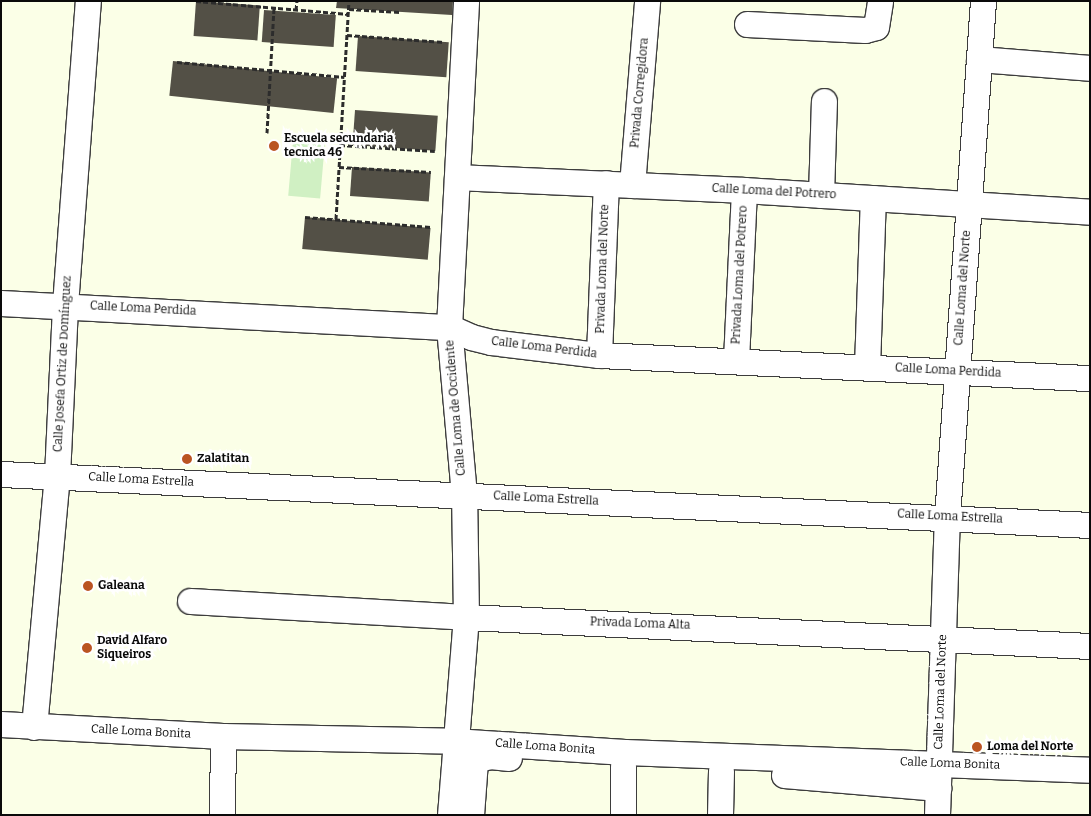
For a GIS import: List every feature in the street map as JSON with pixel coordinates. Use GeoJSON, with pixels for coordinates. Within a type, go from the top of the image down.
{"type":"FeatureCollection","features":[{"type":"Feature","properties":{"kind":"street","name":"Calle Josefa Ortiz de Domínguez"},"geometry":{"type":"LineString","coordinates":[[34,726],[57,476],[65,305],[88,1]]}},
{"type":"Feature","properties":{"kind":"street","name":"Calle Loma de Occidente"},"geometry":{"type":"LineString","coordinates":[[450,815],[454,741],[466,617],[464,495],[449,327],[466,1]]}},
{"type":"Feature","properties":{"kind":"street","name":"Privada Corregidora"},"geometry":{"type":"LineString","coordinates":[[632,185],[647,1]]}},
{"type":"Feature","properties":{"kind":"street"},"geometry":{"type":"LineString","coordinates":[[747,24],[865,30],[876,26],[880,1]]}},
{"type":"Feature","properties":{"kind":"street","name":"Calle Loma del Norte"},"geometry":{"type":"LineString","coordinates":[[937,815],[947,517],[983,1]]}},
{"type":"Feature","properties":{"kind":"street"},"geometry":{"type":"LineString","coordinates":[[979,59],[1090,68]]}},
{"type":"Feature","properties":{"kind":"street"},"geometry":{"type":"LineString","coordinates":[[821,195],[824,101]]}},
{"type":"Feature","properties":{"kind":"street","name":"Calle Loma del Potrero"},"geometry":{"type":"LineString","coordinates":[[457,177],[744,190],[1090,212]]}},
{"type":"Feature","properties":{"kind":"street","name":"Privada Loma del Norte"},"geometry":{"type":"LineString","coordinates":[[600,355],[606,183]]}},
{"type":"Feature","properties":{"kind":"street","name":"Privada Loma del Potrero"},"geometry":{"type":"LineString","coordinates":[[736,360],[744,190]]}},
{"type":"Feature","properties":{"kind":"street"},"geometry":{"type":"LineString","coordinates":[[868,367],[873,198]]}},
{"type":"Feature","properties":{"kind":"street","name":"Calle Loma Perdida"},"geometry":{"type":"LineString","coordinates":[[1,303],[449,327],[471,337],[491,342],[600,355],[1090,378]]}},
{"type":"Feature","properties":{"kind":"street","name":"Calle Loma Estrella"},"geometry":{"type":"LineString","coordinates":[[1,474],[1090,525]]}},
{"type":"Feature","properties":{"kind":"street","name":"Privada Loma Alta"},"geometry":{"type":"LineString","coordinates":[[190,601],[466,617],[942,637],[1090,646]]}},
{"type":"Feature","properties":{"kind":"street","name":"Calle Loma Bonita"},"geometry":{"type":"LineString","coordinates":[[1,724],[223,736],[454,741],[938,776],[1090,770]]}},
{"type":"Feature","properties":{"kind":"street"},"geometry":{"type":"LineString","coordinates":[[222,815],[223,736]]}},
{"type":"Feature","properties":{"kind":"street"},"geometry":{"type":"LineString","coordinates":[[471,815],[475,760],[479,757],[721,771],[938,776]]}},
{"type":"Feature","properties":{"kind":"street"},"geometry":{"type":"LineString","coordinates":[[623,766],[623,815]]}},
{"type":"Feature","properties":{"kind":"street"},"geometry":{"type":"LineString","coordinates":[[720,815],[721,771]]}},
{"type":"Feature","properties":{"kind":"path"},"geometry":{"type":"LineString","coordinates":[[196,1],[348,14]]}},
{"type":"Feature","properties":{"kind":"path"},"geometry":{"type":"LineString","coordinates":[[296,1],[296,10]]}},
{"type":"Feature","properties":{"kind":"path"},"geometry":{"type":"LineString","coordinates":[[336,219],[349,1]]}},
{"type":"Feature","properties":{"kind":"path"},"geometry":{"type":"LineString","coordinates":[[266,133],[274,8]]}},
{"type":"Feature","properties":{"kind":"path"},"geometry":{"type":"LineString","coordinates":[[348,9],[400,12]]}},
{"type":"Feature","properties":{"kind":"path"},"geometry":{"type":"LineString","coordinates":[[347,35],[447,42]]}},
{"type":"Feature","properties":{"kind":"path"},"geometry":{"type":"LineString","coordinates":[[177,62],[344,77]]}},
{"type":"Feature","properties":{"kind":"path"},"geometry":{"type":"LineString","coordinates":[[340,145],[436,152]]}},
{"type":"Feature","properties":{"kind":"path"},"geometry":{"type":"LineString","coordinates":[[339,167],[431,172]]}},
{"type":"Feature","properties":{"kind":"path"},"geometry":{"type":"LineString","coordinates":[[305,217],[431,227]]}},
{"type":"Feature","properties":{"kind":"green space"},"geometry":{"type":"Polygon","coordinates":[[[293,141],[325,144],[320,199],[288,196],[293,141]]]}},
{"type":"Feature","properties":{"kind":"building"},"geometry":{"type":"Polygon","coordinates":[[[196,1],[260,5],[257,40],[194,36],[196,1]]]}},
{"type":"Feature","properties":{"kind":"building"},"geometry":{"type":"Polygon","coordinates":[[[337,1],[453,1],[452,15],[336,8],[337,1]]]}},
{"type":"Feature","properties":{"kind":"building"},"geometry":{"type":"Polygon","coordinates":[[[264,10],[336,15],[334,47],[262,42],[264,10]]]}},
{"type":"Feature","properties":{"kind":"building"},"geometry":{"type":"Polygon","coordinates":[[[358,36],[449,42],[446,77],[356,71],[358,36]]]}},
{"type":"Feature","properties":{"kind":"building"},"geometry":{"type":"Polygon","coordinates":[[[173,61],[337,78],[333,113],[169,96],[173,61]]]}},
{"type":"Feature","properties":{"kind":"building"},"geometry":{"type":"Polygon","coordinates":[[[355,110],[438,116],[435,151],[353,145],[355,110]]]}},
{"type":"Feature","properties":{"kind":"building"},"geometry":{"type":"Polygon","coordinates":[[[352,167],[431,173],[429,201],[350,196],[352,167]]]}},
{"type":"Feature","properties":{"kind":"building"},"geometry":{"type":"Polygon","coordinates":[[[305,217],[431,228],[428,260],[302,249],[305,217]]]}},
{"type":"Feature","properties":{"kind":"place","name":"Escuela secundaria tecnica 46"},"geometry":{"type":"Point","coordinates":[274,146]}},
{"type":"Feature","properties":{"kind":"place","name":"Zalatitan"},"geometry":{"type":"Point","coordinates":[187,459]}},
{"type":"Feature","properties":{"kind":"place","name":"Galeana"},"geometry":{"type":"Point","coordinates":[88,586]}},
{"type":"Feature","properties":{"kind":"place","name":"David Alfaro Siqueiros"},"geometry":{"type":"Point","coordinates":[87,648]}},
{"type":"Feature","properties":{"kind":"place","name":"Loma del Norte"},"geometry":{"type":"Point","coordinates":[977,747]}}]}
